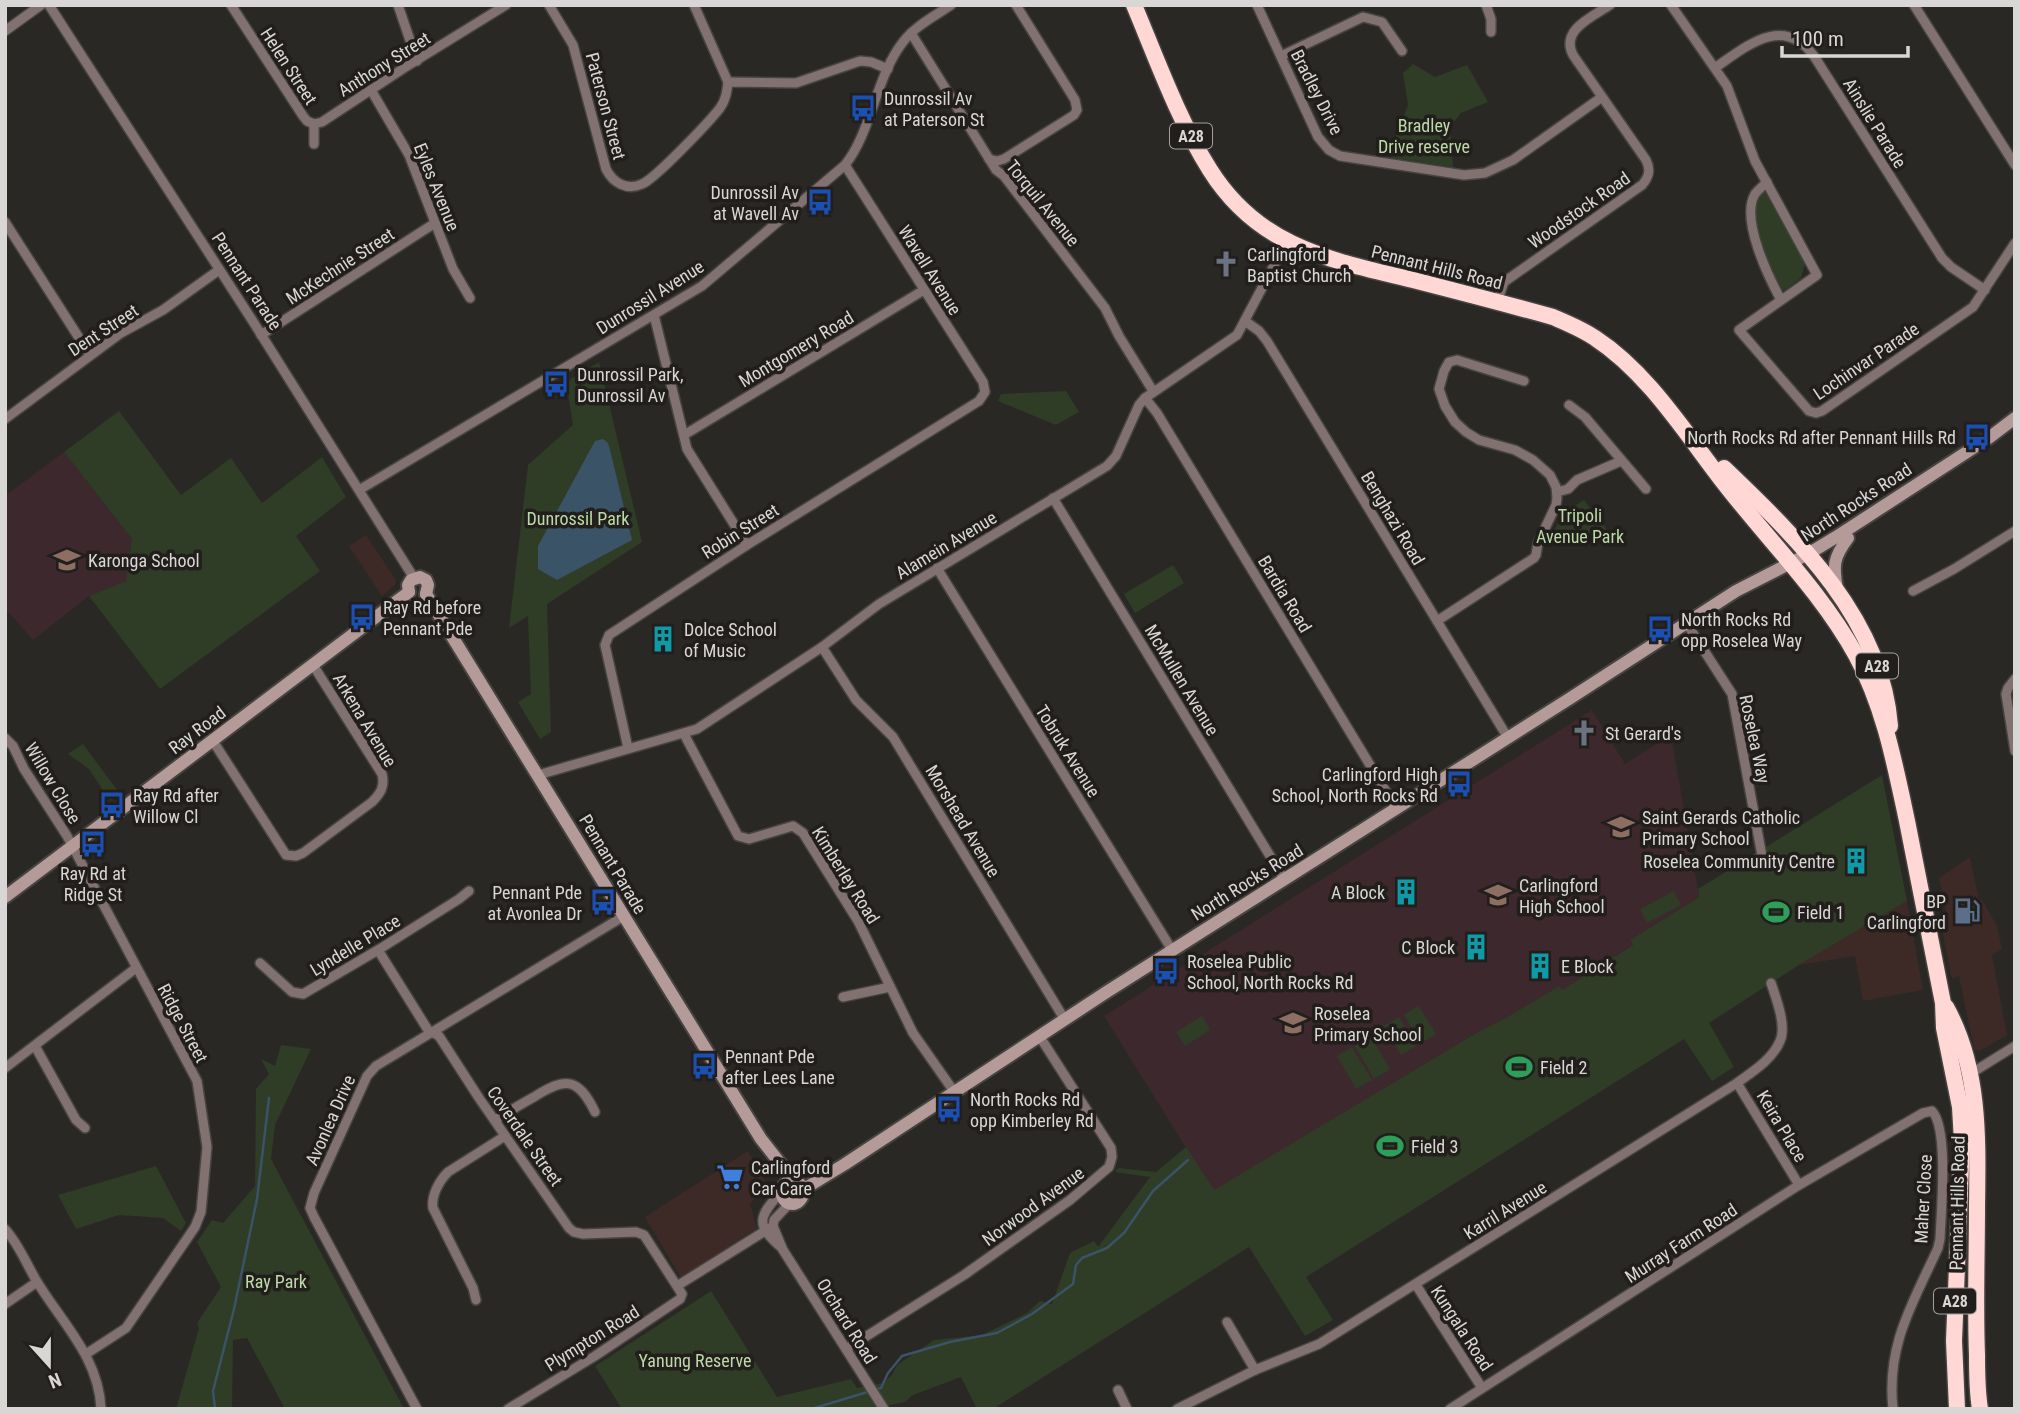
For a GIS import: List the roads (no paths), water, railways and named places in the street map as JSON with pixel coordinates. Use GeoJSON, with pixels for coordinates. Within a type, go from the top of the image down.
{"type":"FeatureCollection","features":[{"type":"Feature","properties":{"kind":"highway","name":"Pennant Hills Road"},"geometry":{"type":"LineString","coordinates":[[1134,5],[1188,128],[1210,171],[1246,213],[1285,241],[1332,260],[1553,317],[1596,339],[1635,371],[1828,610],[1857,656],[1874,695],[1892,749]]}},
{"type":"Feature","properties":{"kind":"highway","name":"Pennant Hills Road"},"geometry":{"type":"LineString","coordinates":[[1694,441],[1811,557],[1837,592],[1850,610],[1875,660],[1888,704],[1892,749],[1943,1003],[1944,1028],[1960,1107],[1962,1162],[1954,1351],[1956,1409]]}},
{"type":"Feature","properties":{"kind":"highway","name":"Pennant Hills Road"},"geometry":{"type":"LineString","coordinates":[[1943,1003],[1956,1025],[1975,1101],[1978,1146],[1975,1322],[1980,1409]]}},
{"type":"Feature","properties":{"kind":"highway"},"geometry":{"type":"LineString","coordinates":[[1960,1107],[1964,1093],[1963,1082],[1970,1074]]}},
{"type":"Feature","properties":{"kind":"street"},"geometry":{"type":"LineString","coordinates":[[5,31],[41,5]]}},
{"type":"Feature","properties":{"kind":"street","name":"Pennant Parade"},"geometry":{"type":"LineString","coordinates":[[49,5],[414,578]]}},
{"type":"Feature","properties":{"kind":"street","name":"Helen Street"},"geometry":{"type":"LineString","coordinates":[[231,5],[305,118],[314,124],[314,144]]}},
{"type":"Feature","properties":{"kind":"street"},"geometry":{"type":"LineString","coordinates":[[398,5],[416,61]]}},
{"type":"Feature","properties":{"kind":"street","name":"Anthony Street"},"geometry":{"type":"LineString","coordinates":[[314,124],[322,122],[506,5]]}},
{"type":"Feature","properties":{"kind":"street","name":"Paterson Street"},"geometry":{"type":"LineString","coordinates":[[549,5],[573,45],[605,167],[619,185],[641,185],[653,176],[720,108],[726,96],[728,82]]}},
{"type":"Feature","properties":{"kind":"street"},"geometry":{"type":"LineString","coordinates":[[694,5],[728,82],[796,83],[860,61],[888,69]]}},
{"type":"Feature","properties":{"kind":"street","name":"Dunrossil Avenue"},"geometry":{"type":"LineString","coordinates":[[359,490],[702,286],[845,166],[858,145],[897,50],[911,33],[951,5]]}},
{"type":"Feature","properties":{"kind":"street"},"geometry":{"type":"LineString","coordinates":[[989,159],[1004,159],[1077,110],[1075,100],[1016,5]]}},
{"type":"Feature","properties":{"kind":"street","name":"Bradley Drive"},"geometry":{"type":"LineString","coordinates":[[1256,5],[1318,137],[1325,146],[1340,156],[1464,175],[1485,173],[1513,160],[1602,96]]}},
{"type":"Feature","properties":{"kind":"street"},"geometry":{"type":"LineString","coordinates":[[1486,5],[1491,19],[1491,33]]}},
{"type":"Feature","properties":{"kind":"street","name":"Woodstock Road"},"geometry":{"type":"LineString","coordinates":[[1497,302],[1504,282],[1647,180],[1648,163],[1573,55],[1569,45],[1571,35],[1577,27],[1610,5]]}},
{"type":"Feature","properties":{"kind":"street","name":"Lochinvar Parade"},"geometry":{"type":"LineString","coordinates":[[1671,5],[1716,67],[1729,91],[1753,157],[1817,275],[1739,330],[1807,410],[1816,413],[1822,411],[1973,307],[2015,243]]}},
{"type":"Feature","properties":{"kind":"street"},"geometry":{"type":"LineString","coordinates":[[1914,5],[2015,165]]}},
{"type":"Feature","properties":{"kind":"street"},"geometry":{"type":"LineString","coordinates":[[1281,56],[1363,17],[1382,22],[1402,51]]}},
{"type":"Feature","properties":{"kind":"street","name":"Torquil Avenue"},"geometry":{"type":"LineString","coordinates":[[911,33],[996,170],[1004,176],[1105,308],[1119,337],[1153,391]]}},
{"type":"Feature","properties":{"kind":"street","name":"Ainslie Parade"},"geometry":{"type":"LineString","coordinates":[[1716,67],[1765,37],[1788,36],[1806,47],[1938,253],[1951,267],[1985,290]]}},
{"type":"Feature","properties":{"kind":"street","name":"Eyles Avenue"},"geometry":{"type":"LineString","coordinates":[[371,90],[409,155],[453,269],[470,298]]}},
{"type":"Feature","properties":{"kind":"street","name":"Wavell Avenue"},"geometry":{"type":"LineString","coordinates":[[845,166],[982,382],[985,392]]}},
{"type":"Feature","properties":{"kind":"street"},"geometry":{"type":"LineString","coordinates":[[1767,182],[1755,195],[1751,217],[1764,266],[1782,300]]}},
{"type":"Feature","properties":{"kind":"street"},"geometry":{"type":"LineString","coordinates":[[5,222],[90,355]]}},
{"type":"Feature","properties":{"kind":"street","name":"McKechnie Street"},"geometry":{"type":"LineString","coordinates":[[261,335],[435,223]]}},
{"type":"Feature","properties":{"kind":"street","name":"Alamein Avenue"},"geometry":{"type":"LineString","coordinates":[[538,775],[697,729],[822,647],[879,604],[1111,463],[1144,398],[1237,335],[1285,241]]}},
{"type":"Feature","properties":{"kind":"street","name":"Dent Street"},"geometry":{"type":"LineString","coordinates":[[5,419],[121,333],[163,310],[219,270]]}},
{"type":"Feature","properties":{"kind":"street","name":"Montgomery Road"},"geometry":{"type":"LineString","coordinates":[[684,435],[924,290]]}},
{"type":"Feature","properties":{"kind":"street"},"geometry":{"type":"LineString","coordinates":[[654,315],[687,449],[747,545]]}},
{"type":"Feature","properties":{"kind":"street","name":"Benghazi Road"},"geometry":{"type":"LineString","coordinates":[[1245,320],[1267,341],[1508,738]]}},
{"type":"Feature","properties":{"kind":"street"},"geometry":{"type":"LineString","coordinates":[[1437,621],[1534,558],[1538,542],[1556,505],[1557,492],[1550,475],[1533,460],[1515,450],[1479,440],[1460,427],[1448,412],[1439,389],[1447,365],[1454,360],[1524,381]]}},
{"type":"Feature","properties":{"kind":"street","name":"Robin Street"},"geometry":{"type":"LineString","coordinates":[[628,748],[605,645],[609,635],[747,545],[979,401],[985,392]]}},
{"type":"Feature","properties":{"kind":"street","name":"Bardia Road"},"geometry":{"type":"LineString","coordinates":[[1144,398],[1157,413],[1396,808]]}},
{"type":"Feature","properties":{"kind":"street"},"geometry":{"type":"LineString","coordinates":[[1569,405],[1585,417],[1646,489]]}},
{"type":"Feature","properties":{"kind":"street","name":"North Rocks Road"},"geometry":{"type":"LineString","coordinates":[[1811,557],[2015,418]]}},
{"type":"Feature","properties":{"kind":"street","name":"North Rocks Road"},"geometry":{"type":"LineString","coordinates":[[770,1229],[762,1217],[766,1208],[790,1187],[845,1164],[1172,950],[1736,591],[1848,538],[2015,429]]}},
{"type":"Feature","properties":{"kind":"street"},"geometry":{"type":"LineString","coordinates":[[1557,492],[1621,461]]}},
{"type":"Feature","properties":{"kind":"street","name":"McMullen Avenue"},"geometry":{"type":"LineString","coordinates":[[1053,498],[1284,879]]}},
{"type":"Feature","properties":{"kind":"street"},"geometry":{"type":"LineString","coordinates":[[1913,591],[2015,531]]}},
{"type":"Feature","properties":{"kind":"street"},"geometry":{"type":"LineString","coordinates":[[1837,592],[1835,561],[1838,551],[1848,538]]}},
{"type":"Feature","properties":{"kind":"street","name":"Tobruk Avenue"},"geometry":{"type":"LineString","coordinates":[[937,568],[1172,950]]}},
{"type":"Feature","properties":{"kind":"street"},"geometry":{"type":"LineString","coordinates":[[420,577],[428,582],[426,594],[417,597],[409,592],[408,585],[414,578],[420,577]]}},
{"type":"Feature","properties":{"kind":"street","name":"Ray Road"},"geometry":{"type":"LineString","coordinates":[[5,897],[409,592]]}},
{"type":"Feature","properties":{"kind":"street","name":"Pennant Parade"},"geometry":{"type":"LineString","coordinates":[[426,594],[770,1152],[790,1187],[783,1199],[789,1204]]}},
{"type":"Feature","properties":{"kind":"street","name":"Roselea Way"},"geometry":{"type":"LineString","coordinates":[[1687,624],[1732,694],[1762,856],[1749,864]]}},
{"type":"Feature","properties":{"kind":"street","name":"Morshead Avenue"},"geometry":{"type":"LineString","coordinates":[[822,647],[856,700],[893,737],[1065,1020]]}},
{"type":"Feature","properties":{"kind":"street","name":"Arkena Avenue"},"geometry":{"type":"LineString","coordinates":[[213,741],[286,855],[296,856],[303,853],[372,802],[383,788],[382,774],[313,665]]}},
{"type":"Feature","properties":{"kind":"street"},"geometry":{"type":"LineString","coordinates":[[2015,679],[2006,694],[2015,751]]}},
{"type":"Feature","properties":{"kind":"street","name":"Kimberley Road"},"geometry":{"type":"LineString","coordinates":[[684,734],[738,836],[749,839],[793,827],[803,833],[858,921],[913,1033],[955,1093]]}},
{"type":"Feature","properties":{"kind":"street","name":"Willow Close"},"geometry":{"type":"LineString","coordinates":[[5,738],[13,746],[24,769],[72,847]]}},
{"type":"Feature","properties":{"kind":"street","name":"Ridge Street"},"geometry":{"type":"LineString","coordinates":[[72,847],[197,1081],[207,1147],[201,1212],[195,1227],[126,1328],[86,1354]]}},
{"type":"Feature","properties":{"kind":"street","name":"Lyndelle Place"},"geometry":{"type":"LineString","coordinates":[[260,963],[289,990],[300,994],[307,992],[469,891]]}},
{"type":"Feature","properties":{"kind":"street","name":"Avonlea Drive"},"geometry":{"type":"LineString","coordinates":[[417,1409],[310,1208],[314,1193],[367,1076],[376,1066],[624,916]]}},
{"type":"Feature","properties":{"kind":"street","name":"Coverdale Street"},"geometry":{"type":"LineString","coordinates":[[377,950],[428,1030],[439,1036],[473,1090],[569,1228],[583,1234],[636,1232],[644,1235],[677,1286]]}},
{"type":"Feature","properties":{"kind":"street"},"geometry":{"type":"LineString","coordinates":[[5,1068],[136,968]]}},
{"type":"Feature","properties":{"kind":"street","name":"Karril Avenue"},"geometry":{"type":"LineString","coordinates":[[1177,1409],[1255,1370],[1319,1344],[1737,1083],[1766,1060],[1781,1040],[1781,1015],[1771,983]]}},
{"type":"Feature","properties":{"kind":"street"},"geometry":{"type":"LineString","coordinates":[[843,997],[890,987]]}},
{"type":"Feature","properties":{"kind":"street","name":"Norwood Avenue"},"geometry":{"type":"LineString","coordinates":[[846,1349],[1010,1243],[1070,1200],[1109,1167],[1111,1148],[1040,1037]]}},
{"type":"Feature","properties":{"kind":"street"},"geometry":{"type":"LineString","coordinates":[[35,1046],[76,1120],[85,1128]]}},
{"type":"Feature","properties":{"kind":"street"},"geometry":{"type":"LineString","coordinates":[[1970,1074],[2015,1046]]}},
{"type":"Feature","properties":{"kind":"street"},"geometry":{"type":"LineString","coordinates":[[495,1120],[561,1083],[574,1085],[582,1090],[595,1112]]}},
{"type":"Feature","properties":{"kind":"street","name":"Keira Place"},"geometry":{"type":"LineString","coordinates":[[1737,1083],[1799,1185]]}},
{"type":"Feature","properties":{"kind":"street","name":"Murray Farm Road"},"geometry":{"type":"LineString","coordinates":[[1450,1409],[1799,1185],[1923,1113],[1932,1111]]}},
{"type":"Feature","properties":{"kind":"street","name":"Maher Close"},"geometry":{"type":"LineString","coordinates":[[1894,1409],[1893,1370],[1897,1341],[1909,1307],[1940,1239],[1943,1173],[1938,1119],[1932,1111]]}},
{"type":"Feature","properties":{"kind":"street"},"geometry":{"type":"LineString","coordinates":[[476,1300],[474,1288],[433,1208],[432,1200],[445,1174],[505,1136]]}},
{"type":"Feature","properties":{"kind":"street"},"geometry":{"type":"LineString","coordinates":[[677,1286],[770,1229],[774,1220],[789,1204],[799,1202],[803,1196],[790,1187]]}},
{"type":"Feature","properties":{"kind":"street"},"geometry":{"type":"LineString","coordinates":[[5,1228],[37,1282],[86,1354],[99,1390],[100,1409]]}},
{"type":"Feature","properties":{"kind":"street","name":"Orchard Road"},"geometry":{"type":"LineString","coordinates":[[770,1229],[884,1409]]}},
{"type":"Feature","properties":{"kind":"street"},"geometry":{"type":"LineString","coordinates":[[5,1304],[37,1282]]}},
{"type":"Feature","properties":{"kind":"street","name":"Kungala Road"},"geometry":{"type":"LineString","coordinates":[[1416,1285],[1482,1388]]}},
{"type":"Feature","properties":{"kind":"street","name":"Plympton Road"},"geometry":{"type":"LineString","coordinates":[[508,1409],[595,1356],[680,1299],[677,1286]]}},
{"type":"Feature","properties":{"kind":"street"},"geometry":{"type":"LineString","coordinates":[[1227,1322],[1255,1370]]}},
{"type":"Feature","properties":{"kind":"street"},"geometry":{"type":"LineString","coordinates":[[1118,1390],[1127,1409]]}},
{"type":"Feature","properties":{"kind":"water"},"geometry":{"type":"Polygon","coordinates":[[[603,439],[608,443],[632,540],[557,580],[538,569],[538,546],[595,441],[603,439]]]}},
{"type":"Feature","properties":{"kind":"waterway"},"geometry":{"type":"LineString","coordinates":[[215,1409],[213,1391],[234,1309],[257,1199],[269,1098]]}},
{"type":"Feature","properties":{"kind":"waterway"},"geometry":{"type":"LineString","coordinates":[[811,1409],[881,1388],[888,1373],[902,1356],[950,1342],[997,1333],[1032,1314],[1073,1284],[1076,1265],[1082,1258],[1107,1248],[1124,1233],[1153,1191],[1188,1160]]}},
{"type":"Feature","properties":{"kind":"place","name":"Dunrossil Av at Paterson St"},"geometry":{"type":"Point","coordinates":[863,108]}},
{"type":"Feature","properties":{"kind":"place","name":"Dunrossil Av at Wavell Av"},"geometry":{"type":"Point","coordinates":[820,202]}},
{"type":"Feature","properties":{"kind":"place","name":"Carlingford Baptist Church"},"geometry":{"type":"Point","coordinates":[1226,264]}},
{"type":"Feature","properties":{"kind":"place","name":"Dunrossil Park, Dunrossil Av"},"geometry":{"type":"Point","coordinates":[556,384]}},
{"type":"Feature","properties":{"kind":"place","name":"North Rocks Rd after Pennant Hills Rd"},"geometry":{"type":"Point","coordinates":[1977,437]}},
{"type":"Feature","properties":{"kind":"place","name":"Karonga School"},"geometry":{"type":"Point","coordinates":[67,560]}},
{"type":"Feature","properties":{"kind":"place","name":"Ray Rd before Pennant Pde"},"geometry":{"type":"Point","coordinates":[362,617]}},
{"type":"Feature","properties":{"kind":"place","name":"North Rocks Rd opp Roselea Way"},"geometry":{"type":"Point","coordinates":[1660,629]}},
{"type":"Feature","properties":{"kind":"place","name":"Dolce School of Music"},"geometry":{"type":"Point","coordinates":[663,639]}},
{"type":"Feature","properties":{"kind":"place","name":"St Gerard's"},"geometry":{"type":"Point","coordinates":[1584,733]}},
{"type":"Feature","properties":{"kind":"place","name":"Carlingford High School, North Rocks Rd"},"geometry":{"type":"Point","coordinates":[1459,784]}},
{"type":"Feature","properties":{"kind":"place","name":"Ray Rd after Willow Cl"},"geometry":{"type":"Point","coordinates":[112,805]}},
{"type":"Feature","properties":{"kind":"place","name":"Saint Gerards Catholic Primary School"},"geometry":{"type":"Point","coordinates":[1621,827]}},
{"type":"Feature","properties":{"kind":"place","name":"Ray Rd at Ridge St"},"geometry":{"type":"Point","coordinates":[93,844]}},
{"type":"Feature","properties":{"kind":"place","name":"Roselea Community Centre"},"geometry":{"type":"Point","coordinates":[1856,861]}},
{"type":"Feature","properties":{"kind":"place","name":"A Block"},"geometry":{"type":"Point","coordinates":[1406,892]}},
{"type":"Feature","properties":{"kind":"place","name":"Carlingford High School"},"geometry":{"type":"Point","coordinates":[1498,895]}},
{"type":"Feature","properties":{"kind":"place","name":"Pennant Pde at Avonlea Dr"},"geometry":{"type":"Point","coordinates":[603,902]}},
{"type":"Feature","properties":{"kind":"place","name":"BP Carlingford"},"geometry":{"type":"Point","coordinates":[1967,911]}},
{"type":"Feature","properties":{"kind":"place","name":"Field 1"},"geometry":{"type":"Point","coordinates":[1776,912]}},
{"type":"Feature","properties":{"kind":"place","name":"C Block"},"geometry":{"type":"Point","coordinates":[1476,947]}},
{"type":"Feature","properties":{"kind":"place","name":"E Block"},"geometry":{"type":"Point","coordinates":[1540,966]}},
{"type":"Feature","properties":{"kind":"place","name":"Roselea Public School, North Rocks Rd"},"geometry":{"type":"Point","coordinates":[1166,971]}},
{"type":"Feature","properties":{"kind":"place","name":"Roselea Primary School"},"geometry":{"type":"Point","coordinates":[1293,1023]}},
{"type":"Feature","properties":{"kind":"place","name":"Pennant Pde after Lees Lane"},"geometry":{"type":"Point","coordinates":[704,1066]}},
{"type":"Feature","properties":{"kind":"place","name":"Field 2"},"geometry":{"type":"Point","coordinates":[1519,1067]}},
{"type":"Feature","properties":{"kind":"place","name":"North Rocks Rd opp Kimberley Rd"},"geometry":{"type":"Point","coordinates":[949,1109]}},
{"type":"Feature","properties":{"kind":"place","name":"Field 3"},"geometry":{"type":"Point","coordinates":[1390,1146]}},
{"type":"Feature","properties":{"kind":"place","name":"Carlingford Car Care"},"geometry":{"type":"Point","coordinates":[730,1177]}},
{"type":"Feature","properties":{"kind":"park label","name":"Bradley Drive reserve"},"geometry":{"type":"Point","coordinates":[1424,135]}},
{"type":"Feature","properties":{"kind":"park label","name":"Dunrossil Park"},"geometry":{"type":"Point","coordinates":[578,518]}},
{"type":"Feature","properties":{"kind":"park label","name":"Tripoli Avenue Park"},"geometry":{"type":"Point","coordinates":[1580,525]}},
{"type":"Feature","properties":{"kind":"park label","name":"Ray Park"},"geometry":{"type":"Point","coordinates":[276,1281]}},
{"type":"Feature","properties":{"kind":"park label","name":"Yanung Reserve"},"geometry":{"type":"Point","coordinates":[695,1360]}}]}
